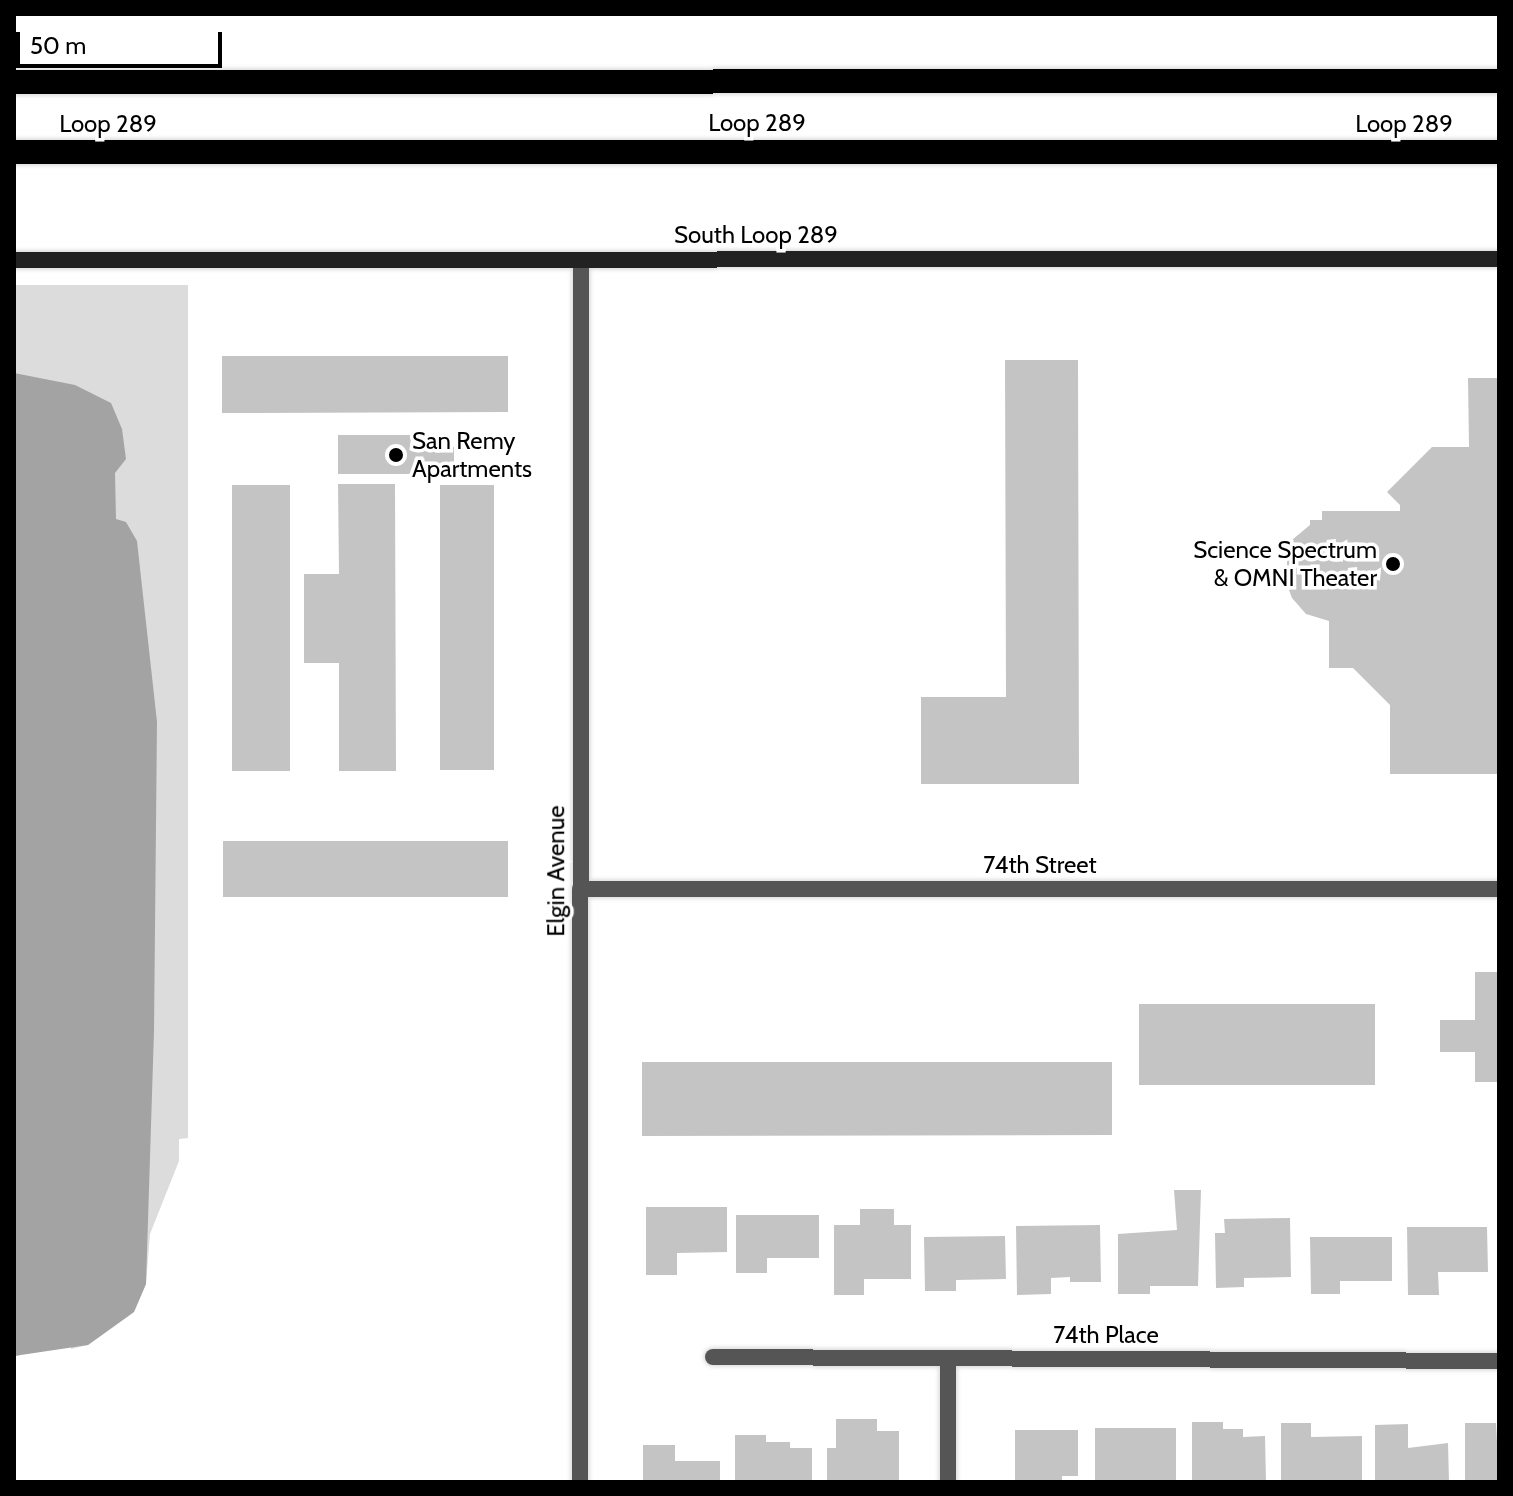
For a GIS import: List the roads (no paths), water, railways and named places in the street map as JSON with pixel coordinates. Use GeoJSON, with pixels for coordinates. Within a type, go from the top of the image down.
{"type":"FeatureCollection","features":[{"type":"Feature","properties":{"kind":"highway","name":"Loop 289"},"geometry":{"type":"LineString","coordinates":[[14,82],[1499,81]]}},
{"type":"Feature","properties":{"kind":"highway","name":"Loop 289"},"geometry":{"type":"LineString","coordinates":[[14,152],[1499,152]]}},
{"type":"Feature","properties":{"kind":"main road","name":"South Loop 289"},"geometry":{"type":"LineString","coordinates":[[14,260],[1499,259]]}},
{"type":"Feature","properties":{"kind":"street","name":"Elgin Avenue"},"geometry":{"type":"LineString","coordinates":[[580,1482],[581,260]]}},
{"type":"Feature","properties":{"kind":"street","name":"74th Street"},"geometry":{"type":"LineString","coordinates":[[580,889],[1499,889]]}},
{"type":"Feature","properties":{"kind":"street","name":"74th Place"},"geometry":{"type":"LineString","coordinates":[[713,1357],[1499,1361]]}},
{"type":"Feature","properties":{"kind":"street"},"geometry":{"type":"LineString","coordinates":[[948,1358],[948,1482]]}},
{"type":"Feature","properties":{"kind":"place","name":"San Remy Apartments"},"geometry":{"type":"Point","coordinates":[396,455]}},
{"type":"Feature","properties":{"kind":"place","name":"Science Spectrum & OMNI Theater"},"geometry":{"type":"Point","coordinates":[1393,564]}}]}
